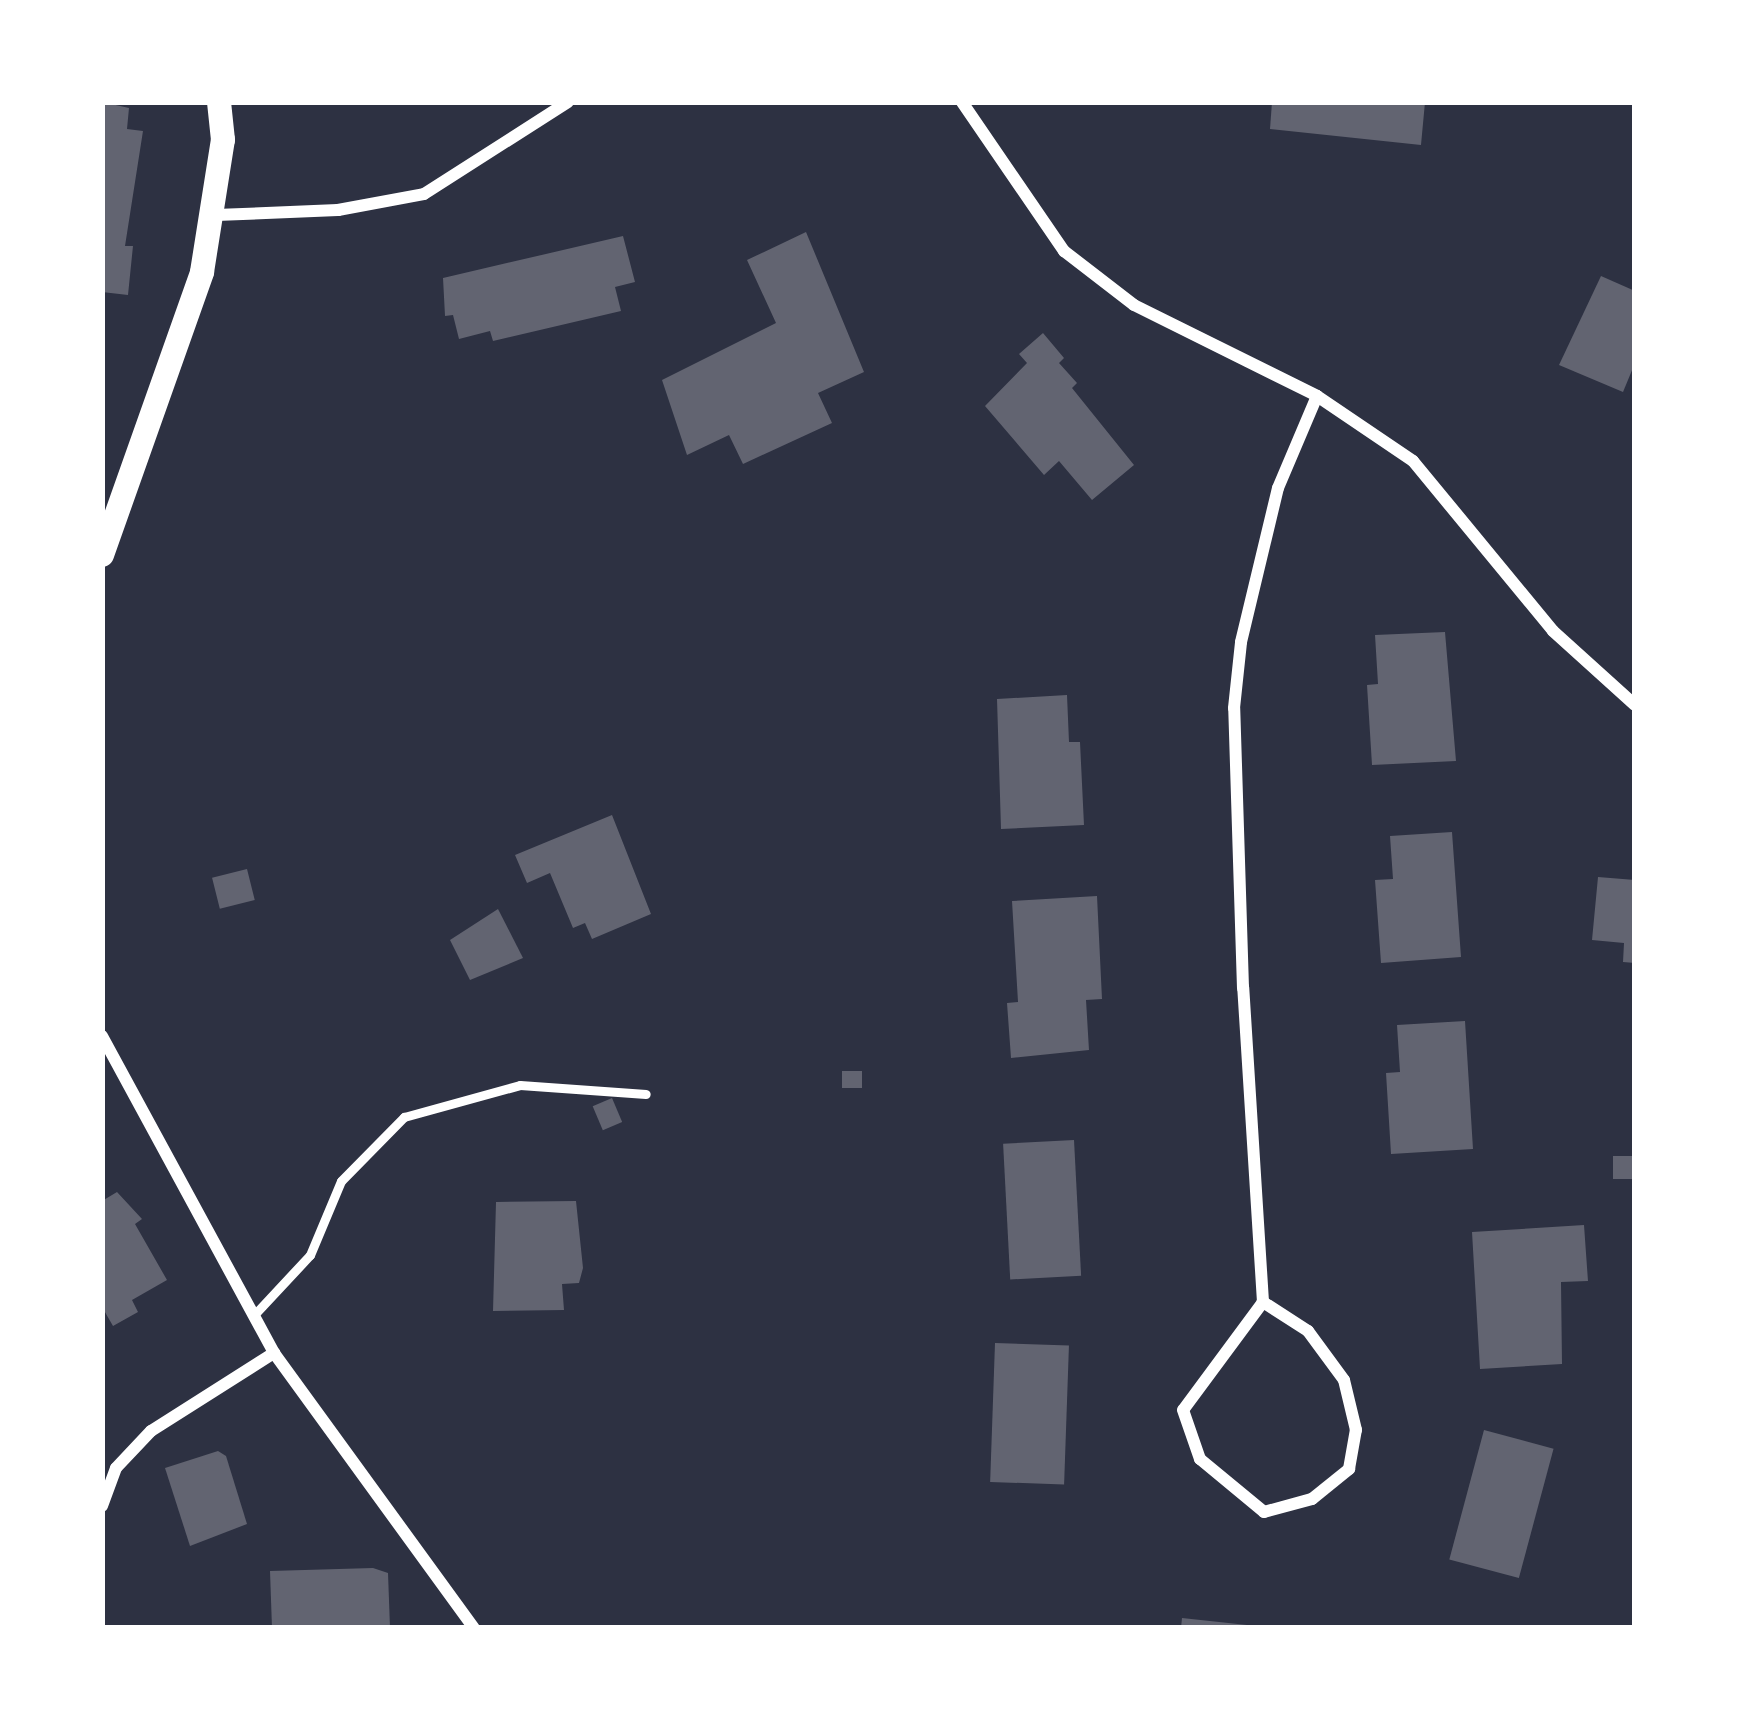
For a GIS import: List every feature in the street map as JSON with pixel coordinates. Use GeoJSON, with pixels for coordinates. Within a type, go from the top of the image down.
{"type":"FeatureCollection","features":[{"type":"Feature","properties":{"kind":"main road"},"geometry":{"type":"LineString","coordinates":[[102,555],[216,215],[219,102]]}},
{"type":"Feature","properties":{"kind":"street"},"geometry":{"type":"LineString","coordinates":[[216,215],[338,210],[424,194],[568,102]]}},
{"type":"Feature","properties":{"kind":"street"},"geometry":{"type":"LineString","coordinates":[[962,102],[1040,223],[1095,278],[1317,396],[1437,484],[1553,631],[1635,705]]}},
{"type":"Feature","properties":{"kind":"street"},"geometry":{"type":"LineString","coordinates":[[1263,1302],[1308,1331],[1344,1380],[1356,1430],[1348,1469],[1312,1499],[1264,1512],[1200,1460],[1183,1410],[1263,1302],[1234,708],[1241,642],[1278,488],[1317,396]]}},
{"type":"Feature","properties":{"kind":"street"},"geometry":{"type":"LineString","coordinates":[[102,1036],[274,1353],[474,1628]]}},
{"type":"Feature","properties":{"kind":"street"},"geometry":{"type":"LineString","coordinates":[[102,1506],[116,1468],[151,1431],[274,1353]]}},
{"type":"Feature","properties":{"kind":"lane"},"geometry":{"type":"LineString","coordinates":[[254,1315],[300,1270],[341,1180],[404,1117],[520,1085],[646,1094]]}},
{"type":"Feature","properties":{"kind":"building"},"geometry":{"type":"Polygon","coordinates":[[[102,102],[129,108],[127,129],[143,131],[125,246],[133,246],[128,295],[102,292],[102,102]]]}},
{"type":"Feature","properties":{"kind":"building"},"geometry":{"type":"Polygon","coordinates":[[[1272,102],[1425,102],[1421,145],[1270,129],[1272,102]]]}},
{"type":"Feature","properties":{"kind":"building"},"geometry":{"type":"Polygon","coordinates":[[[806,232],[864,372],[818,393],[832,423],[743,464],[729,435],[687,455],[662,380],[776,323],[747,260],[806,232]]]}},
{"type":"Feature","properties":{"kind":"building"},"geometry":{"type":"Polygon","coordinates":[[[623,236],[635,282],[615,287],[621,311],[493,341],[490,331],[459,339],[453,315],[445,316],[443,278],[623,236]]]}},
{"type":"Feature","properties":{"kind":"building"},"geometry":{"type":"Polygon","coordinates":[[[1601,276],[1635,291],[1635,363],[1623,392],[1559,365],[1601,276]]]}},
{"type":"Feature","properties":{"kind":"building"},"geometry":{"type":"Polygon","coordinates":[[[1043,333],[1064,358],[1059,363],[1077,383],[1072,388],[1134,465],[1092,500],[1059,461],[1044,475],[985,406],[1027,363],[1019,354],[1043,333]]]}},
{"type":"Feature","properties":{"kind":"building"},"geometry":{"type":"Polygon","coordinates":[[[1445,632],[1456,761],[1372,765],[1367,685],[1378,684],[1375,635],[1445,632]]]}},
{"type":"Feature","properties":{"kind":"building"},"geometry":{"type":"Polygon","coordinates":[[[1067,695],[1069,742],[1080,742],[1084,825],[1001,829],[997,699],[1067,695]]]}},
{"type":"Feature","properties":{"kind":"building"},"geometry":{"type":"Polygon","coordinates":[[[612,815],[651,914],[592,939],[585,923],[573,928],[550,873],[527,883],[515,855],[612,815]]]}},
{"type":"Feature","properties":{"kind":"building"},"geometry":{"type":"Polygon","coordinates":[[[1452,832],[1461,957],[1381,963],[1375,880],[1393,879],[1390,836],[1452,832]]]}},
{"type":"Feature","properties":{"kind":"building"},"geometry":{"type":"Polygon","coordinates":[[[247,869],[255,900],[220,909],[212,878],[247,869]]]}},
{"type":"Feature","properties":{"kind":"building"},"geometry":{"type":"Polygon","coordinates":[[[1598,877],[1635,880],[1635,963],[1623,962],[1624,943],[1592,940],[1598,877]]]}},
{"type":"Feature","properties":{"kind":"building"},"geometry":{"type":"Polygon","coordinates":[[[1097,896],[1102,999],[1086,1000],[1089,1050],[1011,1058],[1007,1003],[1018,1002],[1012,901],[1097,896]]]}},
{"type":"Feature","properties":{"kind":"building"},"geometry":{"type":"Polygon","coordinates":[[[498,909],[523,958],[470,980],[450,940],[498,909]]]}},
{"type":"Feature","properties":{"kind":"building"},"geometry":{"type":"Polygon","coordinates":[[[1465,1021],[1473,1149],[1391,1154],[1386,1073],[1400,1072],[1397,1025],[1465,1021]]]}},
{"type":"Feature","properties":{"kind":"building"},"geometry":{"type":"Polygon","coordinates":[[[842,1071],[862,1071],[862,1088],[842,1088],[842,1071]]]}},
{"type":"Feature","properties":{"kind":"building"},"geometry":{"type":"Polygon","coordinates":[[[612,1098],[622,1122],[603,1130],[593,1106],[612,1098]]]}},
{"type":"Feature","properties":{"kind":"building"},"geometry":{"type":"Polygon","coordinates":[[[1074,1140],[1081,1276],[1010,1280],[1003,1144],[1074,1140]]]}},
{"type":"Feature","properties":{"kind":"building"},"geometry":{"type":"Polygon","coordinates":[[[1613,1156],[1635,1156],[1635,1179],[1613,1179],[1613,1156]]]}},
{"type":"Feature","properties":{"kind":"building"},"geometry":{"type":"Polygon","coordinates":[[[117,1192],[142,1219],[135,1224],[167,1280],[132,1300],[138,1312],[113,1326],[102,1307],[102,1201],[117,1192]]]}},
{"type":"Feature","properties":{"kind":"building"},"geometry":{"type":"Polygon","coordinates":[[[576,1201],[583,1268],[579,1283],[562,1284],[564,1310],[493,1311],[496,1202],[576,1201]]]}},
{"type":"Feature","properties":{"kind":"building"},"geometry":{"type":"Polygon","coordinates":[[[1584,1225],[1588,1281],[1561,1282],[1562,1364],[1480,1369],[1472,1232],[1584,1225]]]}},
{"type":"Feature","properties":{"kind":"building"},"geometry":{"type":"Polygon","coordinates":[[[995,1343],[1069,1346],[1064,1484],[990,1482],[995,1343]]]}},
{"type":"Feature","properties":{"kind":"building"},"geometry":{"type":"Polygon","coordinates":[[[1484,1430],[1554,1449],[1519,1578],[1449,1559],[1484,1430]]]}},
{"type":"Feature","properties":{"kind":"building"},"geometry":{"type":"Polygon","coordinates":[[[218,1451],[226,1456],[247,1524],[190,1546],[165,1468],[218,1451]]]}},
{"type":"Feature","properties":{"kind":"building"},"geometry":{"type":"Polygon","coordinates":[[[373,1568],[388,1573],[390,1628],[272,1628],[270,1571],[373,1568]]]}},
{"type":"Feature","properties":{"kind":"building"},"geometry":{"type":"Polygon","coordinates":[[[1182,1618],[1247,1625],[1247,1628],[1181,1628],[1182,1618]]]}}]}
